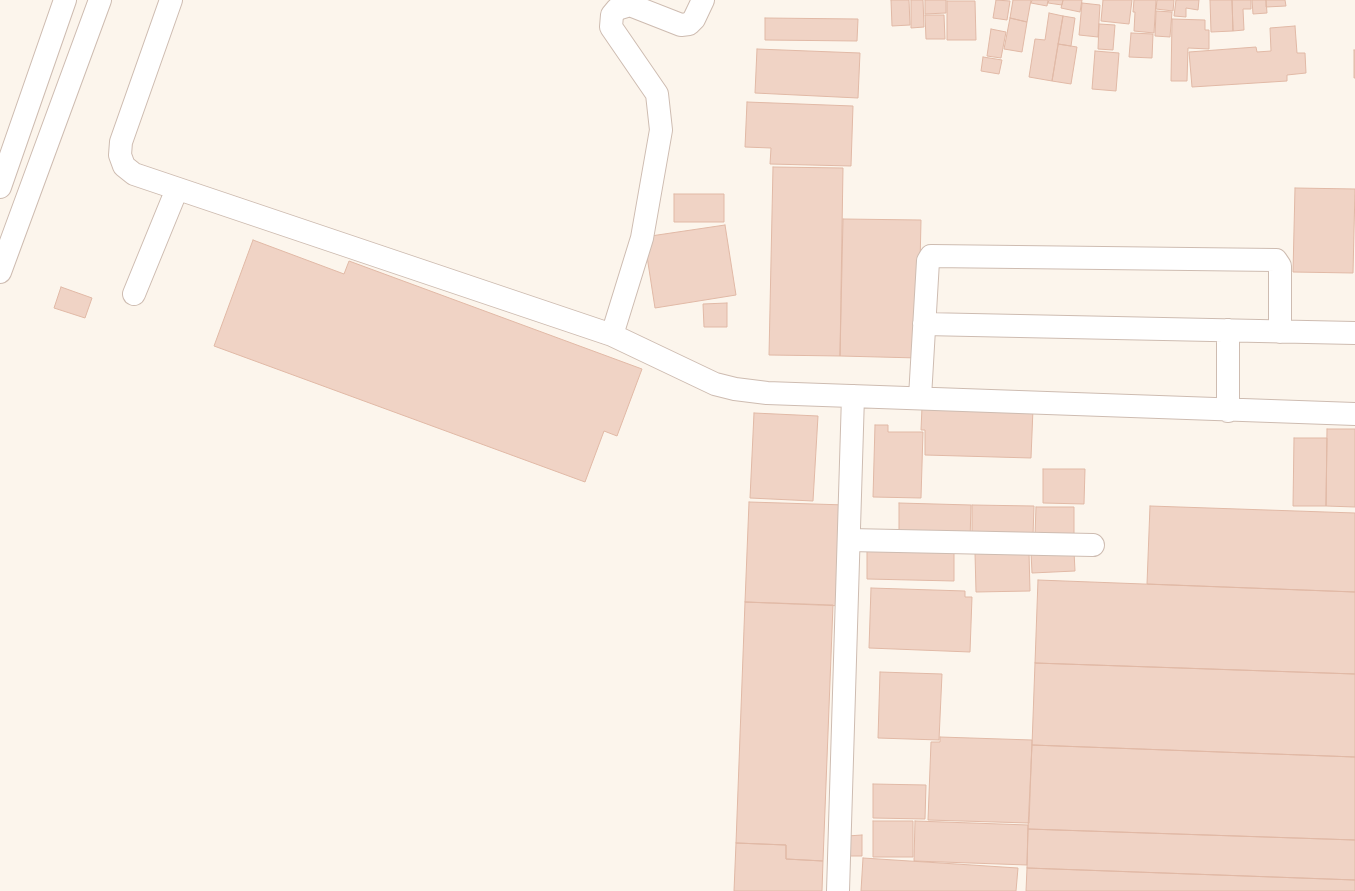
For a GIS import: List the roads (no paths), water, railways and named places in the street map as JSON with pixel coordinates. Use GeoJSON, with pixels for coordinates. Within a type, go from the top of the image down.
{"type":"FeatureCollection","features":[{"type":"Feature","properties":{"kind":"lane"},"geometry":{"type":"LineString","coordinates":[[0,187],[65,0]]}},
{"type":"Feature","properties":{"kind":"lane"},"geometry":{"type":"LineString","coordinates":[[0,272],[100,0]]}},
{"type":"Feature","properties":{"kind":"lane"},"geometry":{"type":"LineString","coordinates":[[171,0],[121,142],[120,154],[124,166],[134,174],[612,336],[715,384],[735,390],[853,396],[920,397],[1228,411],[1355,414]]}},
{"type":"Feature","properties":{"kind":"lane"},"geometry":{"type":"LineString","coordinates":[[612,336],[642,238],[661,130],[657,94],[611,27],[612,15],[617,9],[624,5],[630,5],[680,26],[689,24],[694,19],[703,0]]}},
{"type":"Feature","properties":{"kind":"lane"},"geometry":{"type":"LineString","coordinates":[[134,294],[176,189]]}},
{"type":"Feature","properties":{"kind":"lane"},"geometry":{"type":"LineString","coordinates":[[920,397],[928,261],[931,256],[1276,260],[1280,266],[1280,332]]}},
{"type":"Feature","properties":{"kind":"lane"},"geometry":{"type":"LineString","coordinates":[[924,324],[1355,333]]}},
{"type":"Feature","properties":{"kind":"lane"},"geometry":{"type":"LineString","coordinates":[[1228,330],[1228,411]]}},
{"type":"Feature","properties":{"kind":"lane"},"geometry":{"type":"LineString","coordinates":[[838,891],[853,396]]}},
{"type":"Feature","properties":{"kind":"lane"},"geometry":{"type":"LineString","coordinates":[[849,540],[1093,545]]}}]}
